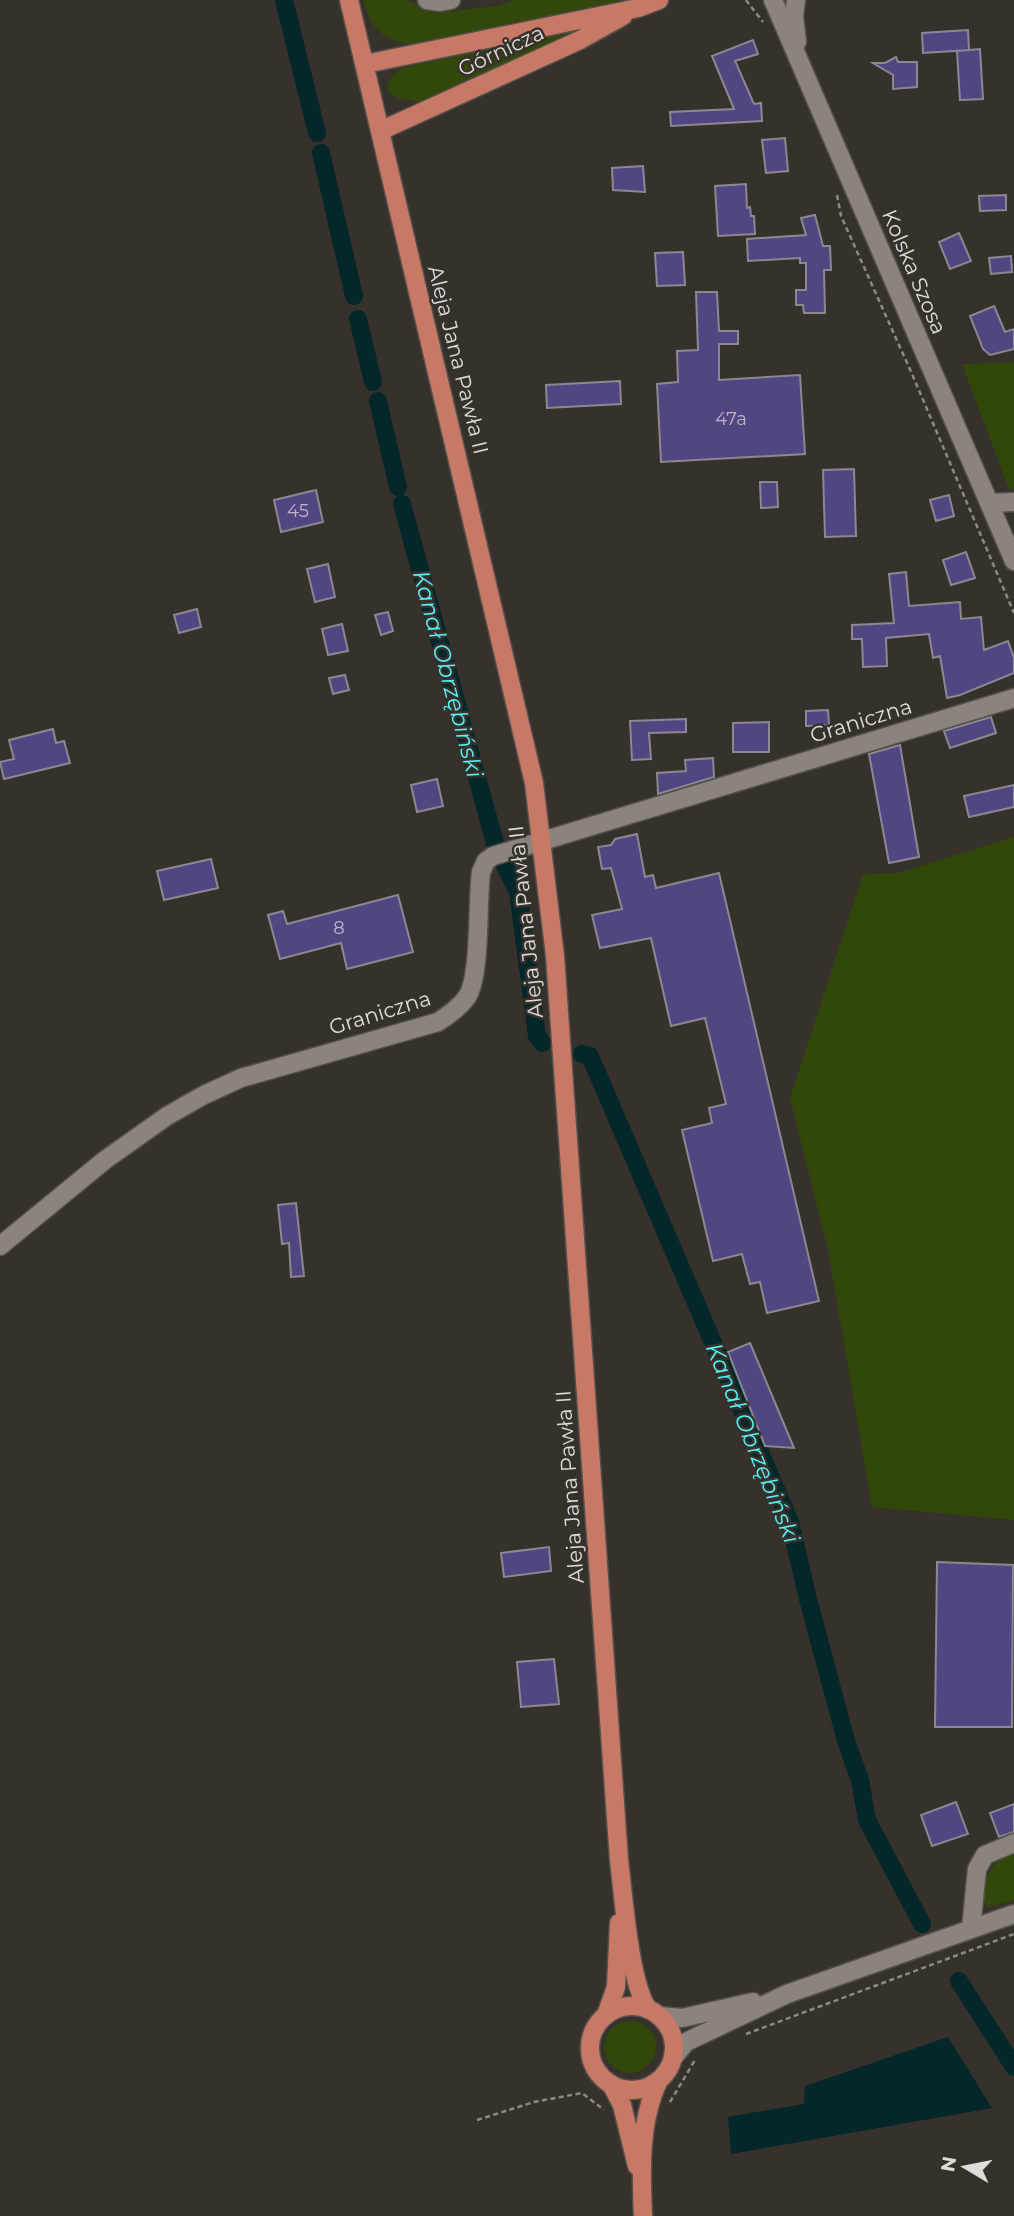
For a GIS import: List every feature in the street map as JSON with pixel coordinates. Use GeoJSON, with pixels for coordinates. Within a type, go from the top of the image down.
{"type":"FeatureCollection","features":[{"type":"Feature","properties":{"kind":"main road","name":"Aleja Jana Pawła II"},"geometry":{"type":"LineString","coordinates":[[349,0],[534,783],[556,969],[619,1860],[627,1928],[640,1993],[654,2013]]}},
{"type":"Feature","properties":{"kind":"main road","name":"Górnicza"},"geometry":{"type":"LineString","coordinates":[[380,131],[580,40],[638,8],[659,0]]}},
{"type":"Feature","properties":{"kind":"main road","name":"Górnicza"},"geometry":{"type":"LineString","coordinates":[[365,64],[638,8]]}},
{"type":"Feature","properties":{"kind":"main road","name":"Aleja Jana Pawła II"},"geometry":{"type":"LineString","coordinates":[[606,2015],[616,1987],[619,1860]]}},
{"type":"Feature","properties":{"kind":"main road"},"geometry":{"type":"LineString","coordinates":[[643,2216],[645,2124],[649,2102],[673,2058],[672,2035],[654,2013],[628,2006],[606,2015],[597,2025],[590,2051],[600,2076],[623,2089],[636,2090],[659,2080]]}},
{"type":"Feature","properties":{"kind":"main road"},"geometry":{"type":"LineString","coordinates":[[611,2084],[622,2105],[642,2190]]}},
{"type":"Feature","properties":{"kind":"street"},"geometry":{"type":"LineString","coordinates":[[427,0],[451,0]]}},
{"type":"Feature","properties":{"kind":"street","name":"Kolska Szosa"},"geometry":{"type":"LineString","coordinates":[[773,0],[1014,561]]}},
{"type":"Feature","properties":{"kind":"street"},"geometry":{"type":"LineString","coordinates":[[796,0],[794,16],[799,63]]}},
{"type":"Feature","properties":{"kind":"street"},"geometry":{"type":"LineString","coordinates":[[991,503],[1014,502]]}},
{"type":"Feature","properties":{"kind":"street","name":"Graniczna"},"geometry":{"type":"LineString","coordinates":[[0,1246],[106,1160],[167,1116],[204,1095],[242,1078],[438,1022],[455,1010],[468,995],[474,971],[481,872],[486,861],[493,856],[1014,698]]}},
{"type":"Feature","properties":{"kind":"street"},"geometry":{"type":"LineString","coordinates":[[971,1929],[977,1869],[985,1855],[1014,1843]]}},
{"type":"Feature","properties":{"kind":"street"},"geometry":{"type":"LineString","coordinates":[[673,2058],[686,2042],[787,1994],[1014,1913]]}},
{"type":"Feature","properties":{"kind":"street"},"geometry":{"type":"LineString","coordinates":[[654,2013],[682,2018],[787,1994]]}},
{"type":"Feature","properties":{"kind":"path"},"geometry":{"type":"LineString","coordinates":[[746,0],[765,25]]}},
{"type":"Feature","properties":{"kind":"path"},"geometry":{"type":"LineString","coordinates":[[836,191],[841,216],[1014,613]]}},
{"type":"Feature","properties":{"kind":"path"},"geometry":{"type":"LineString","coordinates":[[743,2035],[1014,1934]]}},
{"type":"Feature","properties":{"kind":"path"},"geometry":{"type":"LineString","coordinates":[[669,2103],[700,2051]]}},
{"type":"Feature","properties":{"kind":"path"},"geometry":{"type":"LineString","coordinates":[[477,2120],[534,2102],[582,2093],[611,2116]]}},
{"type":"Feature","properties":{"kind":"green space"},"geometry":{"type":"Polygon","coordinates":[[[363,0],[406,0],[435,13],[497,6],[514,0],[622,0],[412,45],[393,40],[379,31],[363,0]]]}},
{"type":"Feature","properties":{"kind":"green space"},"geometry":{"type":"Polygon","coordinates":[[[589,25],[429,100],[400,98],[388,90],[392,76],[403,68],[589,25]]]}},
{"type":"Feature","properties":{"kind":"green space"},"geometry":{"type":"Polygon","coordinates":[[[1014,362],[1014,489],[1009,489],[962,364],[1014,362]]]}},
{"type":"Feature","properties":{"kind":"green space"},"geometry":{"type":"Polygon","coordinates":[[[1014,837],[1014,1520],[872,1507],[828,1250],[790,1098],[863,874],[898,873],[1014,837]]]}},
{"type":"Feature","properties":{"kind":"green space"},"geometry":{"type":"Polygon","coordinates":[[[1014,1853],[1014,1900],[990,1907],[981,1901],[987,1877],[998,1861],[1014,1853]]]}},
{"type":"Feature","properties":{"kind":"green space"},"geometry":{"type":"Polygon","coordinates":[[[630,2021],[640,2023],[648,2029],[654,2037],[654,2057],[648,2065],[640,2071],[630,2073],[620,2071],[612,2065],[606,2057],[604,2047],[606,2037],[612,2029],[620,2023],[630,2021]]]}},
{"type":"Feature","properties":{"kind":"water"},"geometry":{"type":"Polygon","coordinates":[[[948,2037],[992,2108],[731,2154],[728,2117],[804,2104],[805,2086],[948,2037]]]}},
{"type":"Feature","properties":{"kind":"building"},"geometry":{"type":"Polygon","coordinates":[[[968,30],[969,50],[923,53],[922,33],[968,30]]]}},
{"type":"Feature","properties":{"kind":"building"},"geometry":{"type":"Polygon","coordinates":[[[753,40],[758,54],[735,61],[754,104],[761,103],[762,121],[671,126],[670,112],[734,109],[712,56],[753,40]]]}},
{"type":"Feature","properties":{"kind":"building"},"geometry":{"type":"Polygon","coordinates":[[[980,49],[983,99],[960,100],[957,51],[980,49]]]}},
{"type":"Feature","properties":{"kind":"building"},"geometry":{"type":"Polygon","coordinates":[[[896,57],[898,62],[917,62],[917,87],[893,89],[893,75],[873,63],[885,63],[896,57]]]}},
{"type":"Feature","properties":{"kind":"building"},"geometry":{"type":"Polygon","coordinates":[[[785,138],[788,171],[766,173],[762,140],[785,138]]]}},
{"type":"Feature","properties":{"kind":"building"},"geometry":{"type":"Polygon","coordinates":[[[643,166],[645,192],[613,190],[612,168],[643,166]]]}},
{"type":"Feature","properties":{"kind":"building"},"geometry":{"type":"Polygon","coordinates":[[[746,184],[747,208],[750,207],[751,216],[754,216],[755,234],[718,236],[715,186],[746,184]]]}},
{"type":"Feature","properties":{"kind":"building"},"geometry":{"type":"Polygon","coordinates":[[[1006,195],[1006,210],[980,211],[979,196],[1006,195]]]}},
{"type":"Feature","properties":{"kind":"building"},"geometry":{"type":"Polygon","coordinates":[[[815,215],[823,246],[830,246],[831,270],[824,270],[825,313],[804,313],[803,305],[796,305],[796,290],[806,290],[806,263],[800,263],[800,258],[748,261],[747,239],[806,235],[801,218],[815,215]]]}},
{"type":"Feature","properties":{"kind":"building"},"geometry":{"type":"Polygon","coordinates":[[[959,233],[971,261],[950,269],[939,242],[959,233]]]}},
{"type":"Feature","properties":{"kind":"building"},"geometry":{"type":"Polygon","coordinates":[[[683,252],[685,285],[657,286],[655,253],[683,252]]]}},
{"type":"Feature","properties":{"kind":"building"},"geometry":{"type":"Polygon","coordinates":[[[1011,256],[1012,272],[991,274],[989,258],[1011,256]]]}},
{"type":"Feature","properties":{"kind":"building"},"geometry":{"type":"Polygon","coordinates":[[[696,292],[717,292],[719,331],[738,331],[738,344],[719,344],[719,380],[800,375],[805,454],[661,462],[657,384],[678,382],[677,351],[698,350],[696,292]]]}},
{"type":"Feature","properties":{"kind":"building"},"geometry":{"type":"Polygon","coordinates":[[[994,306],[1005,332],[1014,329],[1014,349],[990,355],[983,349],[970,316],[994,306]]]}},
{"type":"Feature","properties":{"kind":"building"},"geometry":{"type":"Polygon","coordinates":[[[620,381],[621,404],[547,408],[546,385],[620,381]]]}},
{"type":"Feature","properties":{"kind":"building"},"geometry":{"type":"Polygon","coordinates":[[[854,469],[856,536],[825,537],[823,470],[854,469]]]}},
{"type":"Feature","properties":{"kind":"building"},"geometry":{"type":"Polygon","coordinates":[[[760,482],[777,482],[778,507],[761,508],[760,482]]]}},
{"type":"Feature","properties":{"kind":"building"},"geometry":{"type":"Polygon","coordinates":[[[316,490],[323,522],[281,532],[274,500],[316,490]]]}},
{"type":"Feature","properties":{"kind":"building"},"geometry":{"type":"Polygon","coordinates":[[[949,495],[954,516],[936,521],[930,500],[949,495]]]}},
{"type":"Feature","properties":{"kind":"building"},"geometry":{"type":"Polygon","coordinates":[[[966,552],[975,578],[951,585],[943,560],[966,552]]]}},
{"type":"Feature","properties":{"kind":"building"},"geometry":{"type":"Polygon","coordinates":[[[328,564],[335,597],[315,602],[307,569],[328,564]]]}},
{"type":"Feature","properties":{"kind":"building"},"geometry":{"type":"Polygon","coordinates":[[[906,572],[909,606],[960,602],[961,619],[981,617],[984,650],[1008,641],[1014,658],[1014,673],[947,698],[940,656],[933,658],[929,634],[886,638],[887,666],[863,667],[862,639],[852,639],[852,625],[894,623],[889,574],[906,572]]]}},
{"type":"Feature","properties":{"kind":"building"},"geometry":{"type":"Polygon","coordinates":[[[197,609],[201,627],[179,633],[174,615],[197,609]]]}},
{"type":"Feature","properties":{"kind":"building"},"geometry":{"type":"Polygon","coordinates":[[[388,612],[393,631],[381,635],[375,615],[388,612]]]}},
{"type":"Feature","properties":{"kind":"building"},"geometry":{"type":"Polygon","coordinates":[[[342,624],[348,651],[328,655],[322,629],[342,624]]]}},
{"type":"Feature","properties":{"kind":"building"},"geometry":{"type":"Polygon","coordinates":[[[345,675],[349,690],[333,694],[329,678],[345,675]]]}},
{"type":"Feature","properties":{"kind":"building"},"geometry":{"type":"Polygon","coordinates":[[[828,710],[829,725],[806,726],[806,711],[828,710]]]}},
{"type":"Feature","properties":{"kind":"building"},"geometry":{"type":"Polygon","coordinates":[[[991,717],[996,733],[950,748],[944,731],[991,717]]]}},
{"type":"Feature","properties":{"kind":"building"},"geometry":{"type":"Polygon","coordinates":[[[686,719],[686,732],[649,733],[651,759],[632,760],[630,721],[686,719]]]}},
{"type":"Feature","properties":{"kind":"building"},"geometry":{"type":"Polygon","coordinates":[[[769,722],[769,752],[733,752],[733,723],[769,722]]]}},
{"type":"Feature","properties":{"kind":"building"},"geometry":{"type":"Polygon","coordinates":[[[53,729],[56,743],[64,741],[70,763],[4,779],[0,762],[14,759],[9,740],[53,729]]]}},
{"type":"Feature","properties":{"kind":"building"},"geometry":{"type":"Polygon","coordinates":[[[900,745],[919,857],[889,863],[869,754],[900,745]]]}},
{"type":"Feature","properties":{"kind":"building"},"geometry":{"type":"Polygon","coordinates":[[[713,758],[714,777],[658,794],[657,773],[686,771],[685,760],[713,758]]]}},
{"type":"Feature","properties":{"kind":"building"},"geometry":{"type":"Polygon","coordinates":[[[437,779],[443,806],[417,812],[411,785],[437,779]]]}},
{"type":"Feature","properties":{"kind":"building"},"geometry":{"type":"Polygon","coordinates":[[[1014,785],[1014,807],[969,817],[964,796],[1014,785]]]}},
{"type":"Feature","properties":{"kind":"building"},"geometry":{"type":"Polygon","coordinates":[[[637,834],[645,877],[653,875],[656,888],[719,873],[819,1301],[767,1313],[760,1282],[750,1284],[742,1254],[713,1261],[682,1130],[712,1123],[709,1108],[726,1104],[705,1018],[671,1026],[651,938],[600,948],[592,915],[622,909],[611,868],[602,869],[598,847],[611,845],[615,839],[637,834]]]}},
{"type":"Feature","properties":{"kind":"building"},"geometry":{"type":"Polygon","coordinates":[[[211,859],[218,888],[164,900],[157,871],[211,859]]]}},
{"type":"Feature","properties":{"kind":"building"},"geometry":{"type":"Polygon","coordinates":[[[398,895],[413,952],[347,969],[341,943],[280,959],[268,915],[283,911],[287,924],[398,895]]]}},
{"type":"Feature","properties":{"kind":"building"},"geometry":{"type":"Polygon","coordinates":[[[296,1203],[304,1276],[291,1277],[289,1243],[282,1244],[278,1205],[296,1203]]]}},
{"type":"Feature","properties":{"kind":"building"},"geometry":{"type":"Polygon","coordinates":[[[750,1343],[794,1448],[765,1446],[728,1352],[750,1343]]]}},
{"type":"Feature","properties":{"kind":"building"},"geometry":{"type":"Polygon","coordinates":[[[549,1547],[551,1571],[504,1577],[501,1553],[549,1547]]]}},
{"type":"Feature","properties":{"kind":"building"},"geometry":{"type":"Polygon","coordinates":[[[937,1562],[1013,1565],[1012,1727],[935,1727],[937,1562]]]}},
{"type":"Feature","properties":{"kind":"building"},"geometry":{"type":"Polygon","coordinates":[[[554,1659],[559,1704],[521,1707],[517,1662],[554,1659]]]}},
{"type":"Feature","properties":{"kind":"building"},"geometry":{"type":"Polygon","coordinates":[[[956,1802],[968,1834],[932,1846],[921,1815],[956,1802]]]}},
{"type":"Feature","properties":{"kind":"building"},"geometry":{"type":"Polygon","coordinates":[[[1014,1804],[1014,1832],[999,1837],[990,1813],[1014,1804]]]}},
{"type":"Feature","properties":{"kind":"waterway","name":"Kanał Obrzębiński"},"geometry":{"type":"LineString","coordinates":[[284,0],[317,133]]}},
{"type":"Feature","properties":{"kind":"waterway","name":"Kanał Obrzębiński"},"geometry":{"type":"LineString","coordinates":[[321,153],[354,296]]}},
{"type":"Feature","properties":{"kind":"waterway","name":"Kanał Obrzębiński"},"geometry":{"type":"LineString","coordinates":[[358,319],[373,382]]}},
{"type":"Feature","properties":{"kind":"waterway","name":"Kanał Obrzębiński"},"geometry":{"type":"LineString","coordinates":[[378,401],[398,487]]}},
{"type":"Feature","properties":{"kind":"waterway","name":"Kanał Obrzębiński"},"geometry":{"type":"LineString","coordinates":[[402,504],[495,843]]}},
{"type":"Feature","properties":{"kind":"waterway","name":"Kanał Obrzębiński"},"geometry":{"type":"LineString","coordinates":[[504,864],[518,892],[537,1036],[542,1043]]}},
{"type":"Feature","properties":{"kind":"waterway","name":"Kanał Obrzębiński"},"geometry":{"type":"LineString","coordinates":[[582,1054],[590,1056],[790,1522],[846,1741],[860,1780],[867,1820],[922,1924]]}},
{"type":"Feature","properties":{"kind":"waterway","name":"Kanał Obrzębiński"},"geometry":{"type":"LineString","coordinates":[[959,1981],[1014,2067]]}}]}
